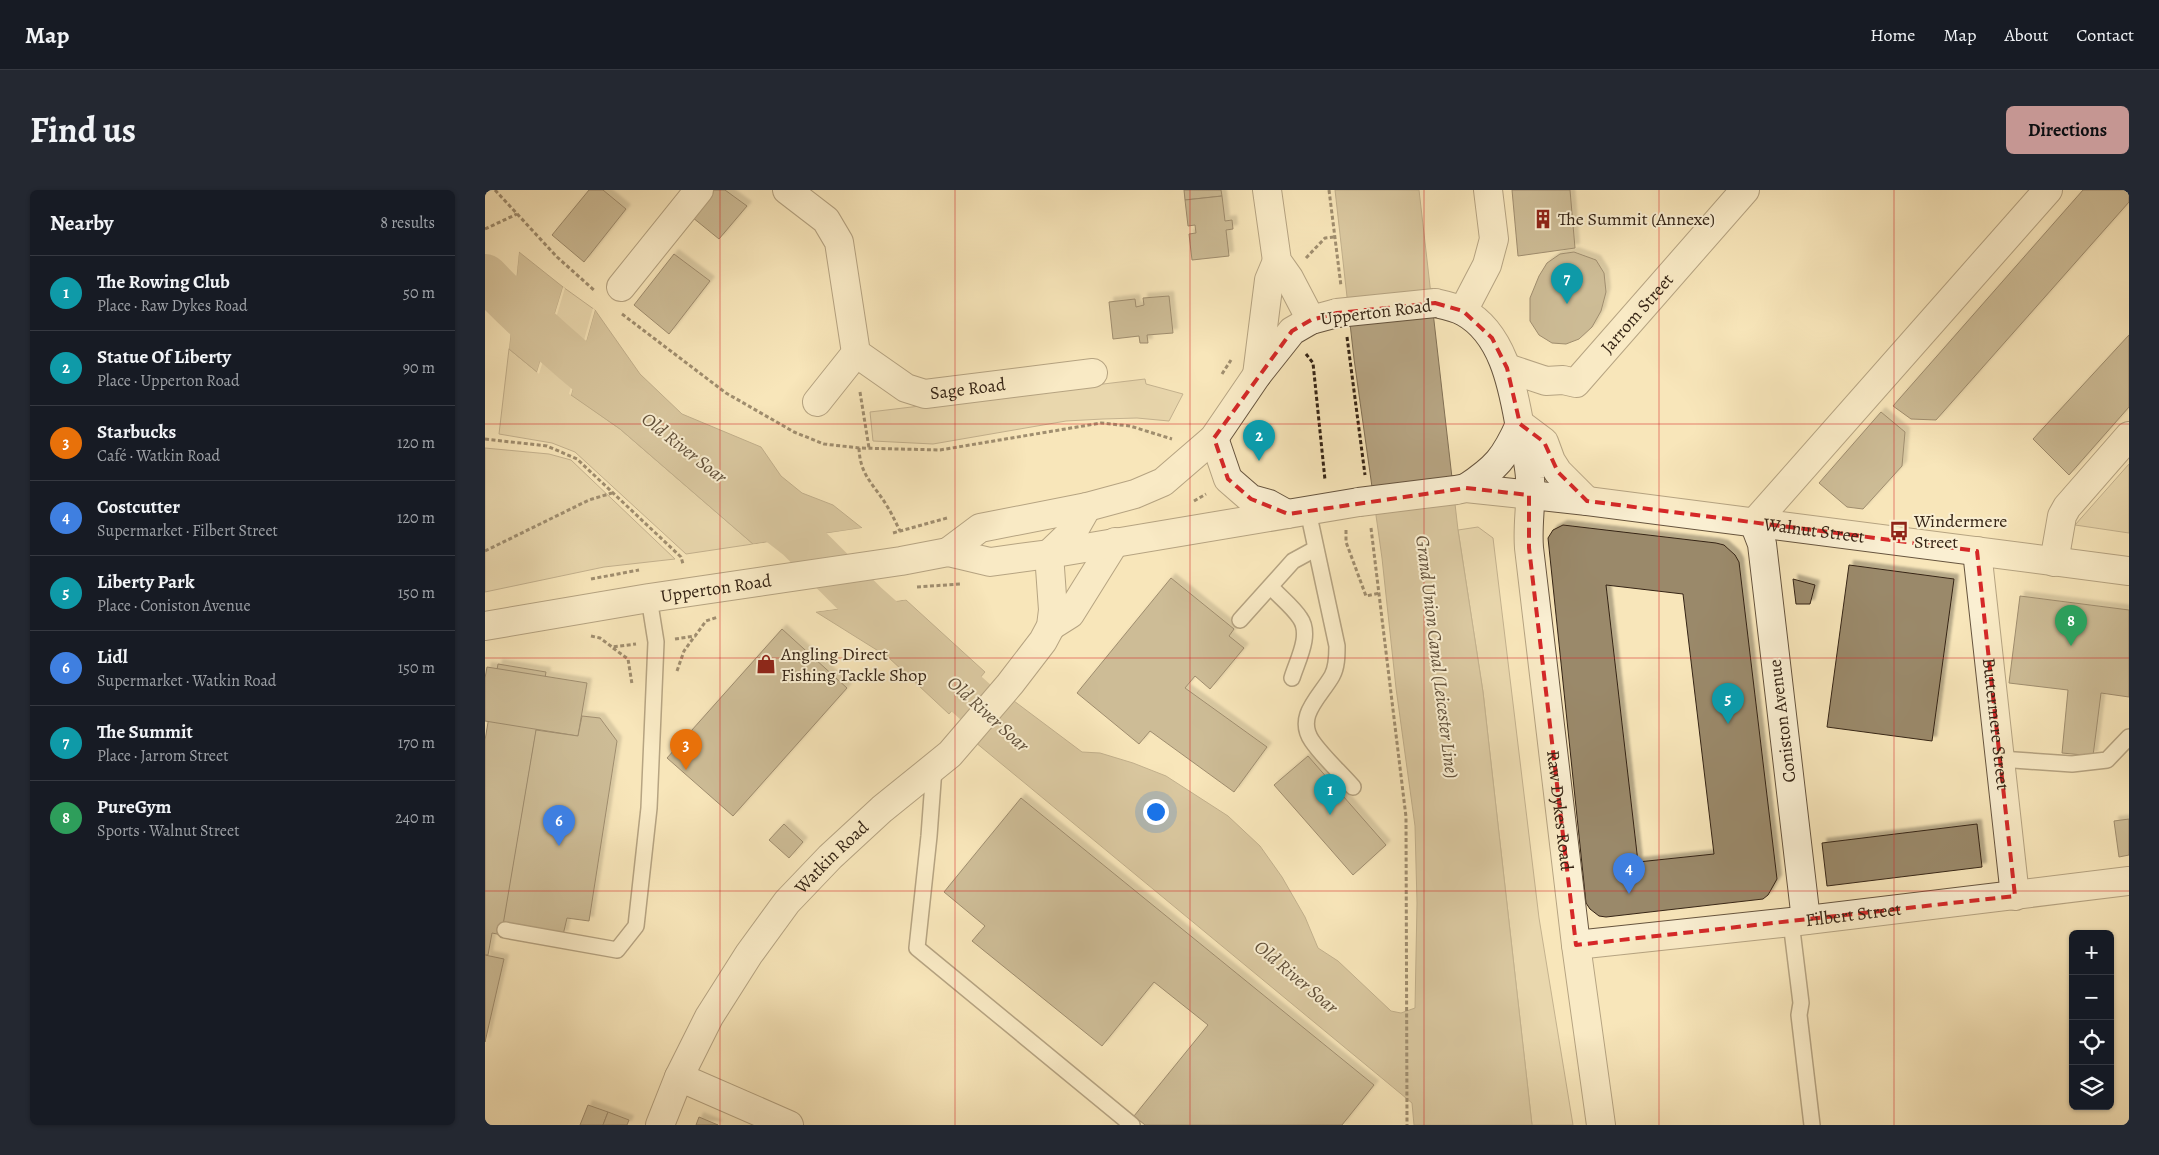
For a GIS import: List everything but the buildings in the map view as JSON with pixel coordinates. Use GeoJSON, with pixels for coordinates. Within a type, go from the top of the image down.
{"type":"FeatureCollection","features":[{"type":"Feature","properties":{"kind":"street"},"geometry":{"type":"LineString","coordinates":[[621,287],[699,190]]}},
{"type":"Feature","properties":{"kind":"street"},"geometry":{"type":"LineString","coordinates":[[787,190],[826,220],[839,242],[856,353],[817,402]]}},
{"type":"Feature","properties":{"kind":"street"},"geometry":{"type":"LineString","coordinates":[[1267,190],[1289,262],[1289,278],[1302,326]]}},
{"type":"Feature","properties":{"kind":"street"},"geometry":{"type":"LineString","coordinates":[[1463,311],[1487,265],[1494,239],[1488,190]]}},
{"type":"Feature","properties":{"kind":"street","name":"Jarrom Street"},"geometry":{"type":"LineString","coordinates":[[1507,368],[1546,381],[1563,380],[1576,383],[1745,190]]}},
{"type":"Feature","properties":{"kind":"street"},"geometry":{"type":"LineString","coordinates":[[1753,523],[2048,190]]}},
{"type":"Feature","properties":{"kind":"street"},"geometry":{"type":"LineString","coordinates":[[1257,375],[1269,280],[1289,262]]}},
{"type":"Feature","properties":{"kind":"street","name":"Upperton Road"},"geometry":{"type":"LineString","coordinates":[[485,626],[649,598],[901,561],[947,552],[990,562],[1308,511],[1461,489],[1529,495],[1530,478],[1507,368],[1492,338],[1477,321],[1463,311],[1435,303],[1342,315],[1302,326],[1257,375],[1214,438],[1163,482],[1135,494],[1087,507],[980,528],[947,552]]}},
{"type":"Feature","properties":{"kind":"street","name":"Sage Road"},"geometry":{"type":"LineString","coordinates":[[856,353],[906,388],[925,394],[1093,373]]}},
{"type":"Feature","properties":{"kind":"street"},"geometry":{"type":"LineString","coordinates":[[1520,424],[1544,442],[1551,461],[1558,472],[1587,501]]}},
{"type":"Feature","properties":{"kind":"street","name":"Upperton Road"},"geometry":{"type":"LineString","coordinates":[[1461,489],[1491,471],[1507,452],[1520,424]]}},
{"type":"Feature","properties":{"kind":"street"},"geometry":{"type":"LineString","coordinates":[[2054,562],[2062,516],[2067,507],[2129,436]]}},
{"type":"Feature","properties":{"kind":"street"},"geometry":{"type":"LineString","coordinates":[[1214,438],[1228,479],[1251,500],[1308,511]]}},
{"type":"Feature","properties":{"kind":"street","name":"Walnut Street"},"geometry":{"type":"LineString","coordinates":[[1529,495],[2129,571]]}},
{"type":"Feature","properties":{"kind":"street","name":"Raw Dykes Road"},"geometry":{"type":"LineString","coordinates":[[1529,495],[1528,533],[1576,945],[1601,1125]]}},
{"type":"Feature","properties":{"kind":"street"},"geometry":{"type":"LineString","coordinates":[[1049,554],[1074,530],[1087,507]]}},
{"type":"Feature","properties":{"kind":"street","name":"Coniston Avenue"},"geometry":{"type":"LineString","coordinates":[[1753,523],[1762,544],[1798,921]]}},
{"type":"Feature","properties":{"kind":"street","name":"Watkin Road"},"geometry":{"type":"LineString","coordinates":[[1051,626],[1070,614],[1115,542]]}},
{"type":"Feature","properties":{"kind":"street","name":"Buttermere Street"},"geometry":{"type":"LineString","coordinates":[[1977,551],[2015,896]]}},
{"type":"Feature","properties":{"kind":"street","name":"Watkin Road"},"geometry":{"type":"LineString","coordinates":[[660,1125],[679,1077],[709,1017],[749,954],[787,902],[830,857],[882,809],[942,761],[1010,684],[1043,641],[1051,626],[1053,595],[1049,554]]}},
{"type":"Feature","properties":{"kind":"street","name":"Filbert Street"},"geometry":{"type":"LineString","coordinates":[[1576,945],[2015,896],[2129,881]]}},
{"type":"Feature","properties":{"kind":"street"},"geometry":{"type":"LineString","coordinates":[[679,1077],[789,1125]]}},
{"type":"Feature","properties":{"kind":"lane"},"geometry":{"type":"LineString","coordinates":[[1308,511],[1337,646],[1337,662],[1333,675],[1309,709],[1306,725],[1311,740],[1353,787]]}},
{"type":"Feature","properties":{"kind":"lane"},"geometry":{"type":"LineString","coordinates":[[1240,620],[1293,561],[1315,549]]}},
{"type":"Feature","properties":{"kind":"lane"},"geometry":{"type":"LineString","coordinates":[[1271,587],[1301,618],[1304,628],[1305,638],[1292,678]]}},
{"type":"Feature","properties":{"kind":"lane"},"geometry":{"type":"LineString","coordinates":[[505,930],[617,950],[636,926],[649,808],[656,642],[649,598]]}},
{"type":"Feature","properties":{"kind":"lane"},"geometry":{"type":"LineString","coordinates":[[2000,759],[2072,764],[2107,760],[2129,737]]}},
{"type":"Feature","properties":{"kind":"lane"},"geometry":{"type":"LineString","coordinates":[[942,761],[929,836],[917,948],[1132,1125]]}},
{"type":"Feature","properties":{"kind":"lane"},"geometry":{"type":"LineString","coordinates":[[1798,921],[1801,1003],[1799,1015],[1812,1125]]}},
{"type":"Feature","properties":{"kind":"path"},"geometry":{"type":"LineString","coordinates":[[1329,190],[1365,503],[1380,593],[1406,818],[1407,1125]]}},
{"type":"Feature","properties":{"kind":"path"},"geometry":{"type":"LineString","coordinates":[[485,229],[517,214]]}},
{"type":"Feature","properties":{"kind":"path"},"geometry":{"type":"LineString","coordinates":[[1289,262],[1325,238],[1334,237]]}},
{"type":"Feature","properties":{"kind":"path"},"geometry":{"type":"LineString","coordinates":[[1302,326],[1301,349],[1313,363],[1308,511]]}},
{"type":"Feature","properties":{"kind":"path"},"geometry":{"type":"LineString","coordinates":[[856,353],[863,416],[869,448]]}},
{"type":"Feature","properties":{"kind":"path"},"geometry":{"type":"LineString","coordinates":[[1218,382],[1232,357]]}},
{"type":"Feature","properties":{"kind":"path"},"geometry":{"type":"LineString","coordinates":[[485,439],[547,446],[577,459],[681,557],[683,564]]}},
{"type":"Feature","properties":{"kind":"path"},"geometry":{"type":"LineString","coordinates":[[859,448],[859,461],[862,470],[888,507],[900,531]]}},
{"type":"Feature","properties":{"kind":"path"},"geometry":{"type":"LineString","coordinates":[[485,551],[589,500],[612,493]]}},
{"type":"Feature","properties":{"kind":"path"},"geometry":{"type":"LineString","coordinates":[[1347,542],[1366,596],[1380,593]]}},
{"type":"Feature","properties":{"kind":"highlighted area"},"geometry":{"type":"Polygon","coordinates":[[[1435,303],[1463,311],[1492,338],[1507,368],[1520,424],[1544,442],[1558,472],[1587,501],[1977,551],[2015,896],[1576,945],[1529,548],[1529,495],[1466,488],[1288,514],[1251,499],[1228,479],[1214,438],[1292,331],[1311,320],[1337,313],[1435,303]]]}},
{"type":"Feature","properties":{"kind":"shaded area"},"geometry":{"type":"Polygon","coordinates":[[[563,287],[595,310],[572,395],[620,429],[753,544],[686,554],[575,452],[552,443],[499,434],[509,349],[537,372],[563,287]]]}},
{"type":"Feature","properties":{"kind":"shaded area"},"geometry":{"type":"Polygon","coordinates":[[[1145,379],[1146,384],[1183,394],[1169,421],[1137,418],[1066,421],[933,444],[873,441],[870,412],[1145,379]]]}},
{"type":"Feature","properties":{"kind":"shaded area"},"geometry":{"type":"Polygon","coordinates":[[[485,448],[549,454],[571,460],[675,559],[604,567],[485,592],[485,448]]]}},
{"type":"Feature","properties":{"kind":"shaded area"},"geometry":{"type":"Polygon","coordinates":[[[2129,464],[2129,533],[2075,525],[2129,464]]]}},
{"type":"Feature","properties":{"kind":"shaded area"},"geometry":{"type":"Polygon","coordinates":[[[1478,527],[1493,538],[1539,918],[1573,1125],[1532,1125],[1483,692],[1458,530],[1478,527]]]}},
{"type":"Feature","properties":{"kind":"water","name":"Grand Union Canal (Leicester Line)"},"geometry":{"type":"Polygon","coordinates":[[[1335,190],[1419,190],[1458,530],[1483,692],[1532,1125],[1414,1125],[1412,1103],[975,742],[1014,701],[1082,752],[1100,753],[1166,776],[1228,816],[1260,846],[1282,877],[1305,917],[1318,948],[1338,961],[1391,1011],[1401,1013],[1415,1008],[1417,903],[1415,826],[1396,688],[1382,558],[1354,359],[1335,190]]]}},
{"type":"Feature","properties":{"kind":"water"},"geometry":{"type":"Polygon","coordinates":[[[519,252],[563,287],[537,372],[509,349],[519,252]]]}},
{"type":"Feature","properties":{"kind":"water"},"geometry":{"type":"Polygon","coordinates":[[[595,310],[640,374],[682,414],[761,447],[781,476],[802,493],[833,505],[862,528],[753,544],[620,429],[571,395],[595,310]]]}},
{"type":"Feature","properties":{"kind":"water"},"geometry":{"type":"Polygon","coordinates":[[[906,600],[985,672],[949,714],[888,657],[816,612],[906,600]]]}},
{"type":"Feature","properties":{"kind":"pier"},"geometry":{"type":"Polygon","coordinates":[[[516,250],[519,252],[509,349],[507,347],[516,250]]]}},
{"type":"Feature","properties":{"kind":"pier"},"geometry":{"type":"Polygon","coordinates":[[[563,287],[565,288],[539,374],[537,372],[563,287]]]}},
{"type":"Feature","properties":{"kind":"pier"},"geometry":{"type":"Polygon","coordinates":[[[593,308],[595,310],[571,395],[569,394],[593,308]]]}},
{"type":"Feature","properties":{"kind":"pier"},"geometry":{"type":"Polygon","coordinates":[[[865,528],[862,531],[753,547],[750,545],[865,528]]]}},
{"type":"Feature","properties":{"kind":"pier"},"geometry":{"type":"Polygon","coordinates":[[[905,597],[909,599],[813,612],[815,609],[905,597]]]}},
{"type":"Feature","properties":{"kind":"waterway","name":"Old River Soar"},"geometry":{"type":"LineString","coordinates":[[485,277],[554,343],[628,405]]}},
{"type":"Feature","properties":{"kind":"waterway","name":"Old River Soar"},"geometry":{"type":"LineString","coordinates":[[749,499],[798,537],[866,605],[1024,745]]}},
{"type":"Feature","properties":{"kind":"place","name":"The Summit (Annexe)"},"geometry":{"type":"Point","coordinates":[1543,219]}},
{"type":"Feature","properties":{"kind":"place","name":"The Summit"},"geometry":{"type":"Point","coordinates":[1567,304]}},
{"type":"Feature","properties":{"kind":"place","name":"Statue Of Liberty"},"geometry":{"type":"Point","coordinates":[1259,461]}},
{"type":"Feature","properties":{"kind":"place","name":"Windermere Street"},"geometry":{"type":"Point","coordinates":[1899,531]}},
{"type":"Feature","properties":{"kind":"place","name":"PureGym"},"geometry":{"type":"Point","coordinates":[2071,646]}},
{"type":"Feature","properties":{"kind":"place","name":"Angling Direct Fishing Tackle Shop"},"geometry":{"type":"Point","coordinates":[766,664]}},
{"type":"Feature","properties":{"kind":"place","name":"Liberty Park"},"geometry":{"type":"Point","coordinates":[1728,724]}},
{"type":"Feature","properties":{"kind":"place","name":"Starbucks"},"geometry":{"type":"Point","coordinates":[686,770]}},
{"type":"Feature","properties":{"kind":"place","name":"The Rowing Club"},"geometry":{"type":"Point","coordinates":[1330,815]}},
{"type":"Feature","properties":{"kind":"place","name":"Lidl"},"geometry":{"type":"Point","coordinates":[559,846]}},
{"type":"Feature","properties":{"kind":"place","name":"Costcutter"},"geometry":{"type":"Point","coordinates":[1629,894]}}]}
